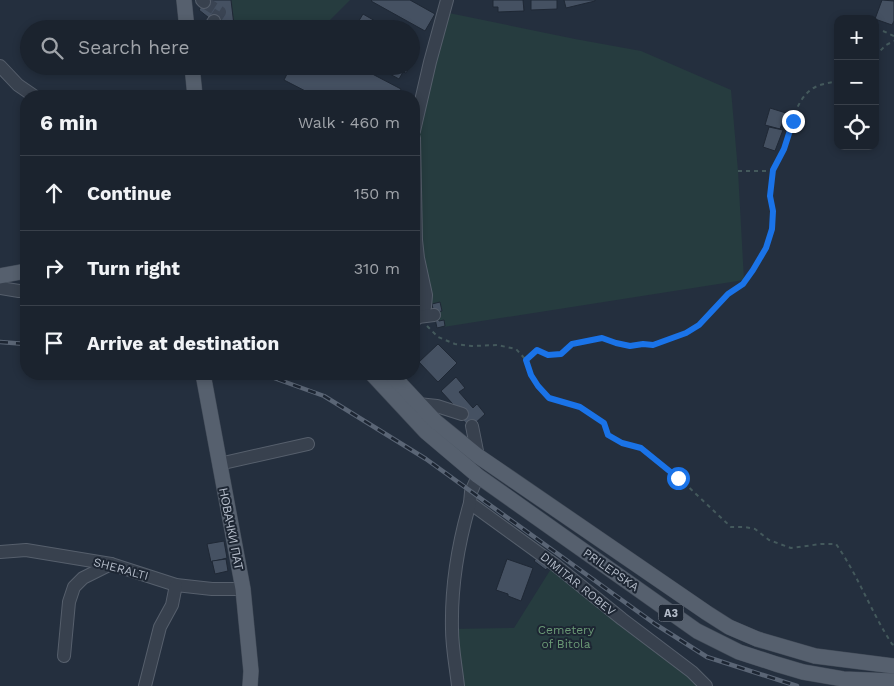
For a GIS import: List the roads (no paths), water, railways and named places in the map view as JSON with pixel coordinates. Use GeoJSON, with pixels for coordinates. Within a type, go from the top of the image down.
{"type":"FeatureCollection","features":[{"type":"Feature","properties":{"kind":"main road"},"geometry":{"type":"LineString","coordinates":[[184,0],[186,20]]}},
{"type":"Feature","properties":{"kind":"main road"},"geometry":{"type":"LineString","coordinates":[[193,75],[194,90]]}},
{"type":"Feature","properties":{"kind":"main road"},"geometry":{"type":"LineString","coordinates":[[0,276],[20,272]]}},
{"type":"Feature","properties":{"kind":"main road","name":"НОВАЧКИ ПАТ"},"geometry":{"type":"LineString","coordinates":[[204,380],[243,589],[250,686]]}},
{"type":"Feature","properties":{"kind":"main road","name":"PRILEPSKA"},"geometry":{"type":"LineString","coordinates":[[378,380],[426,432],[478,476],[697,631],[739,652],[804,672],[843,679],[894,681]]}},
{"type":"Feature","properties":{"kind":"main road","name":"PRILEPSKA"},"geometry":{"type":"LineString","coordinates":[[396,380],[435,422],[478,456],[729,627],[757,639],[814,656],[894,666]]}},
{"type":"Feature","properties":{"kind":"street"},"geometry":{"type":"LineString","coordinates":[[420,105],[447,0]]}},
{"type":"Feature","properties":{"kind":"street"},"geometry":{"type":"LineString","coordinates":[[0,66],[25,90]]}},
{"type":"Feature","properties":{"kind":"street"},"geometry":{"type":"LineString","coordinates":[[420,267],[426,295],[425,308],[420,314]]}},
{"type":"Feature","properties":{"kind":"street"},"geometry":{"type":"LineString","coordinates":[[0,288],[20,291]]}},
{"type":"Feature","properties":{"kind":"street"},"geometry":{"type":"LineString","coordinates":[[420,318],[434,315]]}},
{"type":"Feature","properties":{"kind":"street"},"geometry":{"type":"LineString","coordinates":[[418,404],[437,406],[462,414]]}},
{"type":"Feature","properties":{"kind":"street"},"geometry":{"type":"LineString","coordinates":[[472,426],[478,456]]}},
{"type":"Feature","properties":{"kind":"street"},"geometry":{"type":"LineString","coordinates":[[219,464],[308,444]]}},
{"type":"Feature","properties":{"kind":"street"},"geometry":{"type":"LineString","coordinates":[[458,686],[452,629],[453,589],[456,563],[471,492],[478,476]]}},
{"type":"Feature","properties":{"kind":"street","name":"DIMITAR ROBEV"},"geometry":{"type":"LineString","coordinates":[[470,503],[554,564],[622,620],[692,672],[706,686]]}},
{"type":"Feature","properties":{"kind":"street","name":"SHERALTI"},"geometry":{"type":"LineString","coordinates":[[0,552],[26,550],[111,564],[176,585],[212,589],[243,589]]}},
{"type":"Feature","properties":{"kind":"street"},"geometry":{"type":"LineString","coordinates":[[64,656],[69,602],[74,587],[83,578],[111,564]]}},
{"type":"Feature","properties":{"kind":"street"},"geometry":{"type":"LineString","coordinates":[[145,686],[160,627],[172,606],[176,585]]}},
{"type":"Feature","properties":{"kind":"tunnel"},"geometry":{"type":"LineString","coordinates":[[204,2],[220,12],[215,20]]}},
{"type":"Feature","properties":{"kind":"railway"},"geometry":{"type":"LineString","coordinates":[[0,342],[20,344]]}},
{"type":"Feature","properties":{"kind":"railway"},"geometry":{"type":"LineString","coordinates":[[280,380],[324,396],[426,459],[655,624],[707,657],[797,686]]}},
{"type":"Feature","properties":{"kind":"park label","name":"Cemetery of Bitola"},"geometry":{"type":"Point","coordinates":[566,637]}}]}
